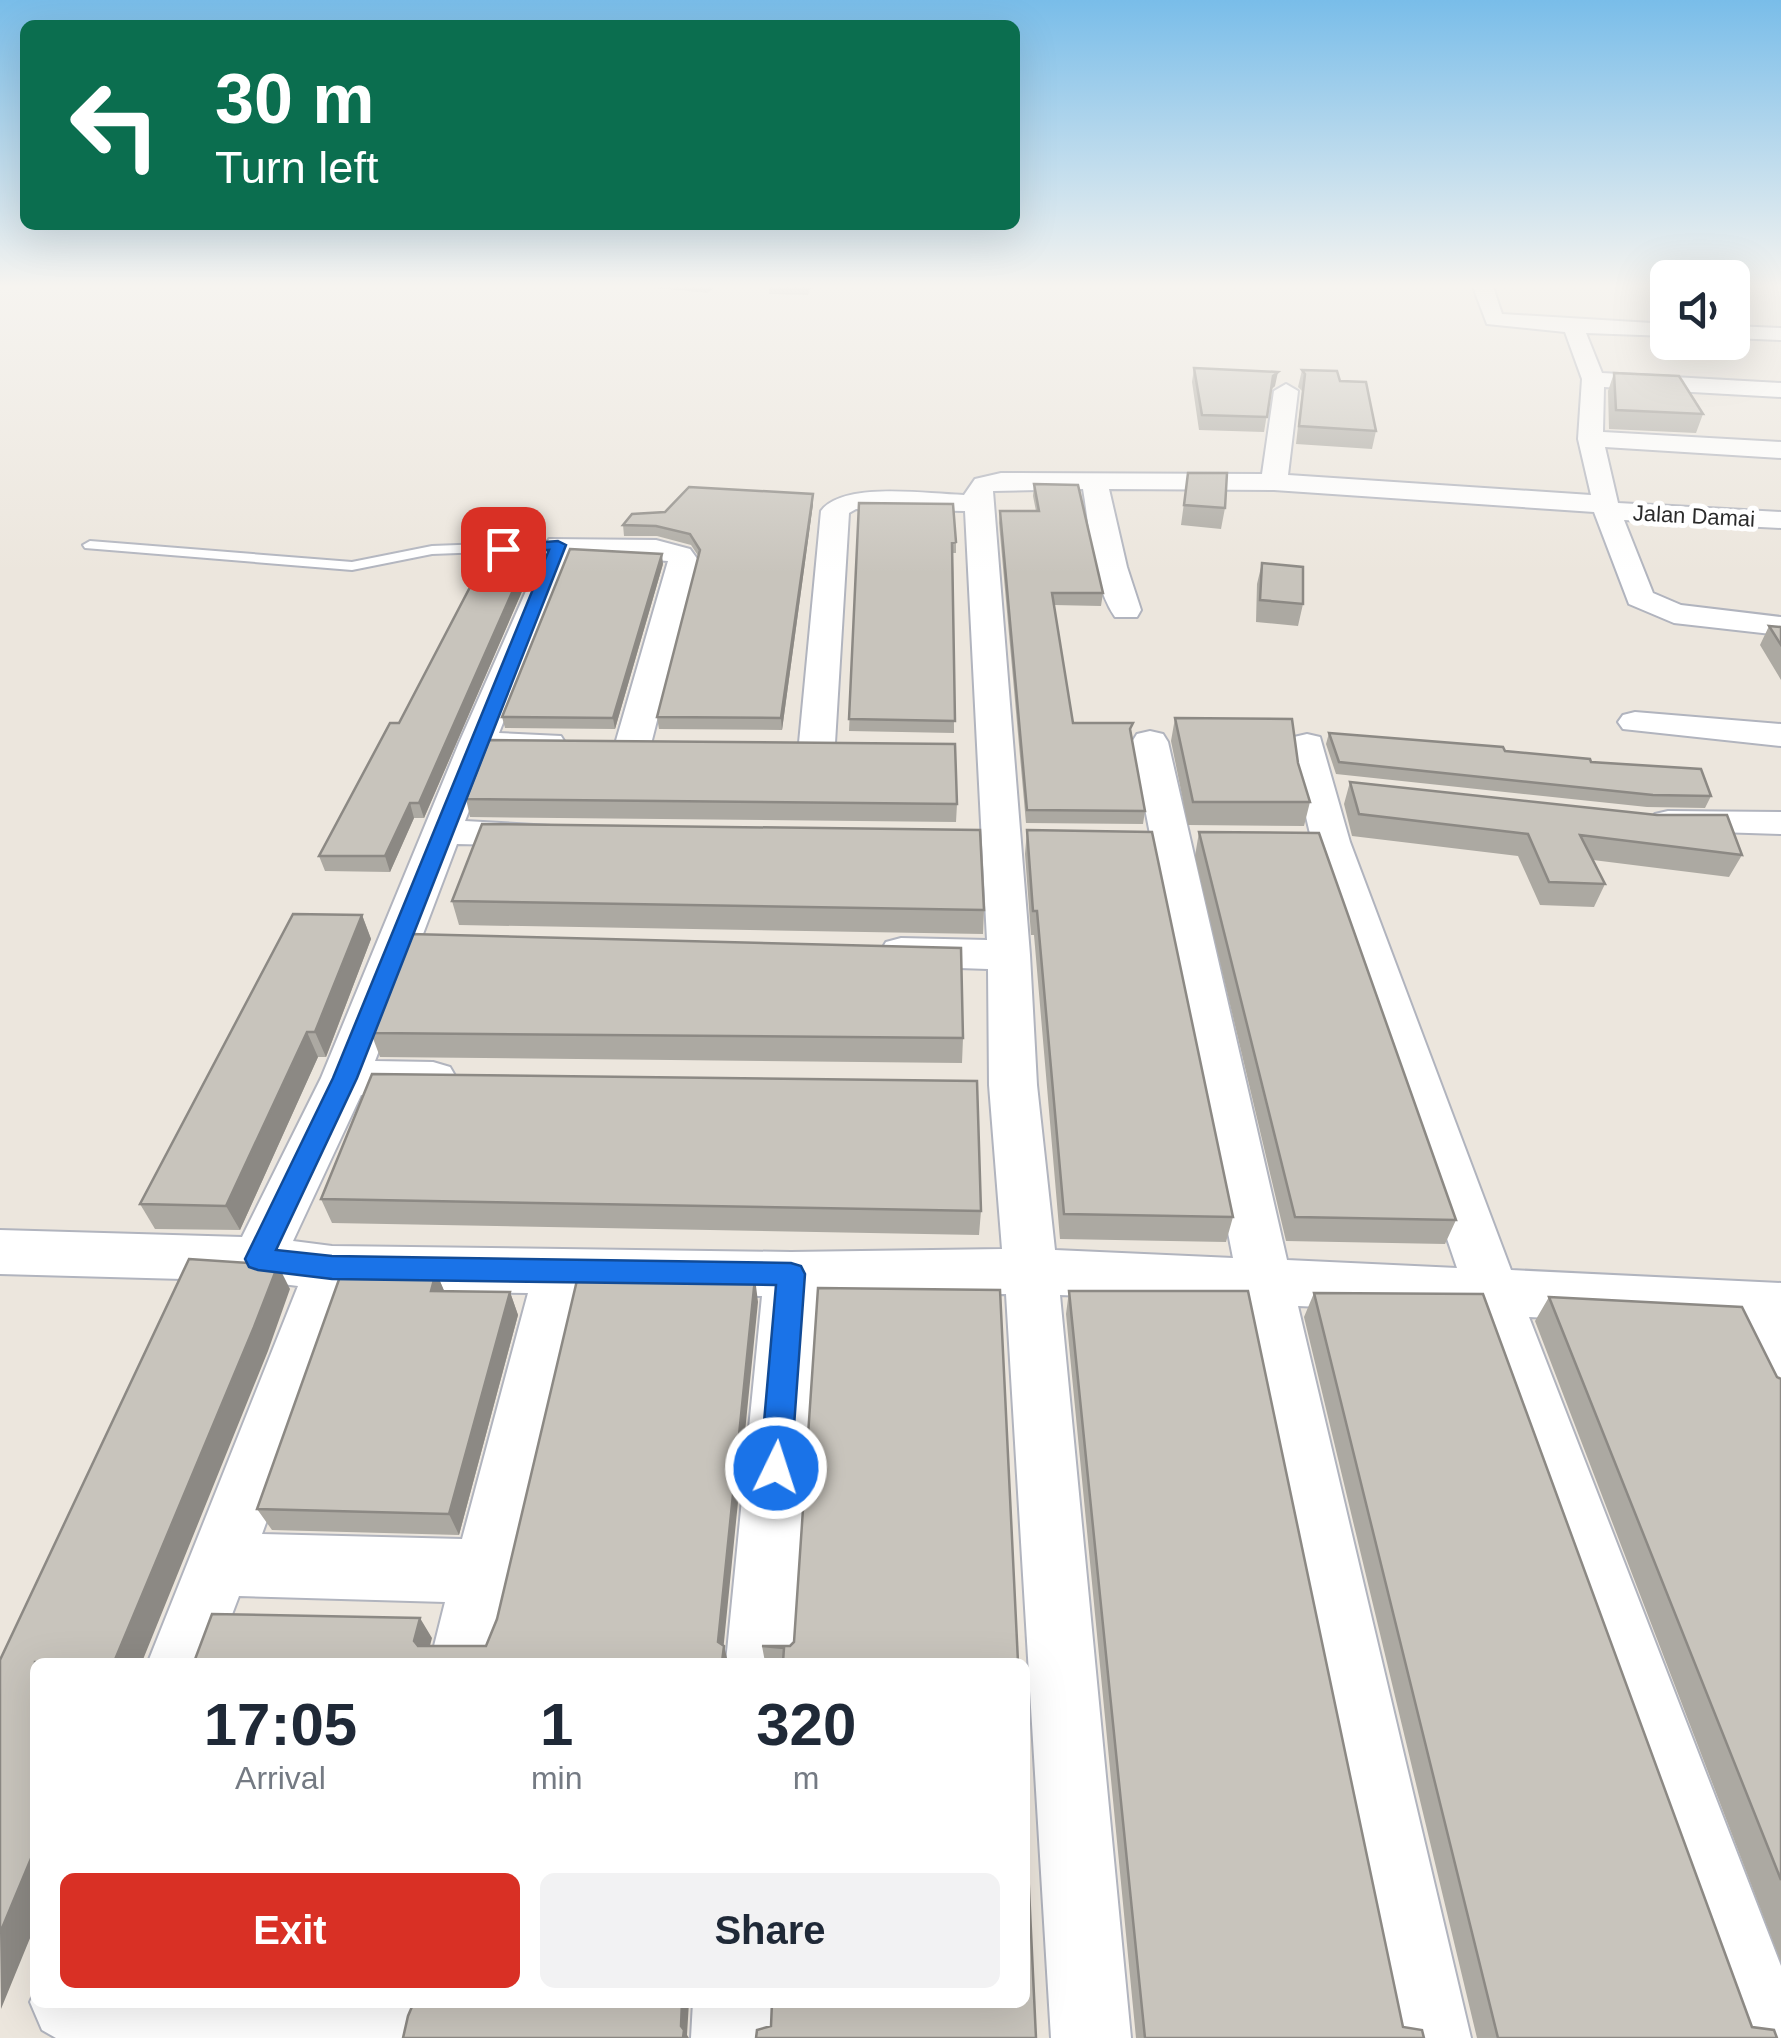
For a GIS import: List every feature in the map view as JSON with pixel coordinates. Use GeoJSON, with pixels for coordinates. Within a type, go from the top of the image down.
{"type":"FeatureCollection","features":[{"type":"Feature","properties":{"kind":"street"},"geometry":{"type":"LineString","coordinates":[[1593,382],[1590,440],[1606,507],[1640,598],[1674,614],[1781,626]]}},
{"type":"Feature","properties":{"kind":"street"},"geometry":{"type":"LineString","coordinates":[[1646,382],[1781,390]]}},
{"type":"Feature","properties":{"kind":"street"},"geometry":{"type":"LineString","coordinates":[[1274,482],[1286,390]]}},
{"type":"Feature","properties":{"kind":"street"},"geometry":{"type":"LineString","coordinates":[[1590,440],[1781,450]]}},
{"type":"Feature","properties":{"kind":"street"},"geometry":{"type":"LineString","coordinates":[[1094,479],[1126,610]]}},
{"type":"Feature","properties":{"kind":"street","name":"Jalan Damai"},"geometry":{"type":"LineString","coordinates":[[975,503],[976,492],[992,482],[1274,482],[1781,520]]}},
{"type":"Feature","properties":{"kind":"street"},"geometry":{"type":"LineString","coordinates":[[817,743],[835,512],[843,504],[856,501],[975,503],[975,747],[1000,840],[1008,955],[994,1085],[1031,1271],[1091,2038]]}},
{"type":"Feature","properties":{"kind":"street"},"geometry":{"type":"LineString","coordinates":[[258,1259],[345,1078],[419,942],[444,832],[558,545],[656,549],[680,555],[683,560],[633,744]]}},
{"type":"Feature","properties":{"kind":"street"},"geometry":{"type":"LineString","coordinates":[[1636,722],[1781,735]]}},
{"type":"Feature","properties":{"kind":"street"},"geometry":{"type":"LineString","coordinates":[[1150,742],[1167,840],[1431,2038]]}},
{"type":"Feature","properties":{"kind":"street"},"geometry":{"type":"LineString","coordinates":[[477,743],[670,744]]}},
{"type":"Feature","properties":{"kind":"street"},"geometry":{"type":"LineString","coordinates":[[780,743],[856,744]]}},
{"type":"Feature","properties":{"kind":"street"},"geometry":{"type":"LineString","coordinates":[[1325,774],[1313,842],[1492,1292],[1769,2038]]}},
{"type":"Feature","properties":{"kind":"street"},"geometry":{"type":"LineString","coordinates":[[1628,820],[1781,823]]}},
{"type":"Feature","properties":{"kind":"street"},"geometry":{"type":"LineString","coordinates":[[444,832],[581,834]]}},
{"type":"Feature","properties":{"kind":"street"},"geometry":{"type":"LineString","coordinates":[[871,952],[1008,955]]}},
{"type":"Feature","properties":{"kind":"street"},"geometry":{"type":"LineString","coordinates":[[345,1078],[483,1080]]}},
{"type":"Feature","properties":{"kind":"street"},"geometry":{"type":"LineString","coordinates":[[0,1252],[258,1259],[332,1268],[791,1274],[1031,1271],[1761,1305],[1781,1381]]}},
{"type":"Feature","properties":{"kind":"street"},"geometry":{"type":"LineString","coordinates":[[182,1658],[332,1268]]}},
{"type":"Feature","properties":{"kind":"street"},"geometry":{"type":"LineString","coordinates":[[464,1658],[482,1571],[561,1268]]}},
{"type":"Feature","properties":{"kind":"street"},"geometry":{"type":"LineString","coordinates":[[760,1658],[791,1274]]}},
{"type":"Feature","properties":{"kind":"street"},"geometry":{"type":"LineString","coordinates":[[218,1564],[482,1571]]}},
{"type":"Feature","properties":{"kind":"street"},"geometry":{"type":"LineString","coordinates":[[80,2008],[94,2016],[386,2016]]}},
{"type":"Feature","properties":{"kind":"street"},"geometry":{"type":"LineString","coordinates":[[730,2038],[732,2008]]}},
{"type":"Feature","properties":{"kind":"lane"},"geometry":{"type":"LineString","coordinates":[[90,545],[352,566],[432,550],[558,545]]}},
{"type":"Feature","properties":{"kind":"building"},"geometry":{"type":"Polygon","coordinates":[[[1196,382],[1272,382],[1267,417],[1202,415],[1196,382]]]}},
{"type":"Feature","properties":{"kind":"building"},"geometry":{"type":"Polygon","coordinates":[[[1304,382],[1366,382],[1376,431],[1299,426],[1304,382]]]}},
{"type":"Feature","properties":{"kind":"building"},"geometry":{"type":"Polygon","coordinates":[[[1614,382],[1683,382],[1703,414],[1616,410],[1614,382]]]}},
{"type":"Feature","properties":{"kind":"building"},"geometry":{"type":"Polygon","coordinates":[[[1188,473],[1227,473],[1225,508],[1184,505],[1188,473]]]}},
{"type":"Feature","properties":{"kind":"building"},"geometry":{"type":"Polygon","coordinates":[[[1034,484],[1078,485],[1103,593],[1052,593],[1073,723],[1133,723],[1130,729],[1145,811],[1027,810],[1000,511],[1039,511],[1034,484]]]}},
{"type":"Feature","properties":{"kind":"building"},"geometry":{"type":"Polygon","coordinates":[[[689,487],[813,494],[781,718],[657,717],[700,550],[690,534],[656,526],[623,525],[632,514],[665,512],[689,487]]]}},
{"type":"Feature","properties":{"kind":"building"},"geometry":{"type":"Polygon","coordinates":[[[859,503],[953,504],[955,721],[849,719],[859,503]]]}},
{"type":"Feature","properties":{"kind":"building"},"geometry":{"type":"Polygon","coordinates":[[[492,545],[533,545],[419,803],[410,803],[385,856],[319,856],[390,723],[399,723],[492,545]]]}},
{"type":"Feature","properties":{"kind":"building"},"geometry":{"type":"Polygon","coordinates":[[[570,549],[662,554],[613,718],[502,717],[570,549]]]}},
{"type":"Feature","properties":{"kind":"building"},"geometry":{"type":"Polygon","coordinates":[[[1262,563],[1303,567],[1303,604],[1260,600],[1262,563]]]}},
{"type":"Feature","properties":{"kind":"building"},"geometry":{"type":"Polygon","coordinates":[[[1769,626],[1781,627],[1781,645],[1769,626]]]}},
{"type":"Feature","properties":{"kind":"building"},"geometry":{"type":"Polygon","coordinates":[[[1175,718],[1292,719],[1298,763],[1310,802],[1193,802],[1175,718]]]}},
{"type":"Feature","properties":{"kind":"building"},"geometry":{"type":"Polygon","coordinates":[[[1329,733],[1503,747],[1505,751],[1591,762],[1701,769],[1711,796],[1653,795],[1339,762],[1329,733]]]}},
{"type":"Feature","properties":{"kind":"building"},"geometry":{"type":"Polygon","coordinates":[[[489,740],[955,744],[957,804],[466,799],[489,740]]]}},
{"type":"Feature","properties":{"kind":"building"},"geometry":{"type":"Polygon","coordinates":[[[1350,782],[1657,815],[1727,815],[1742,855],[1580,835],[1605,884],[1549,882],[1528,834],[1359,814],[1350,782]]]}},
{"type":"Feature","properties":{"kind":"building"},"geometry":{"type":"Polygon","coordinates":[[[482,824],[980,830],[984,910],[452,901],[482,824]]]}},
{"type":"Feature","properties":{"kind":"building"},"geometry":{"type":"Polygon","coordinates":[[[1027,830],[1152,832],[1233,1217],[1064,1214],[1027,830]]]}},
{"type":"Feature","properties":{"kind":"building"},"geometry":{"type":"Polygon","coordinates":[[[1199,832],[1319,833],[1456,1220],[1295,1217],[1199,832]]]}},
{"type":"Feature","properties":{"kind":"building"},"geometry":{"type":"Polygon","coordinates":[[[293,914],[362,915],[315,1032],[307,1032],[226,1206],[140,1204],[293,914]]]}},
{"type":"Feature","properties":{"kind":"building"},"geometry":{"type":"Polygon","coordinates":[[[410,934],[961,948],[963,1038],[371,1033],[410,934]]]}},
{"type":"Feature","properties":{"kind":"building"},"geometry":{"type":"Polygon","coordinates":[[[372,1074],[977,1081],[981,1211],[321,1199],[372,1074]]]}},
{"type":"Feature","properties":{"kind":"building"},"geometry":{"type":"Polygon","coordinates":[[[189,1259],[278,1265],[116,1658],[30,1658],[30,1861],[0,1933],[0,1660],[189,1259]]]}},
{"type":"Feature","properties":{"kind":"building"},"geometry":{"type":"Polygon","coordinates":[[[342,1271],[436,1272],[431,1291],[510,1292],[449,1514],[257,1509],[342,1271]]]}},
{"type":"Feature","properties":{"kind":"building"},"geometry":{"type":"Polygon","coordinates":[[[578,1276],[755,1278],[718,1642],[724,1646],[722,1658],[196,1658],[212,1614],[420,1618],[414,1641],[418,1646],[486,1646],[497,1619],[578,1276]]]}},
{"type":"Feature","properties":{"kind":"building"},"geometry":{"type":"Polygon","coordinates":[[[818,1288],[1000,1290],[1018,1658],[783,1658],[784,1648],[762,1646],[790,1646],[794,1642],[818,1288]]]}},
{"type":"Feature","properties":{"kind":"building"},"geometry":{"type":"Polygon","coordinates":[[[1069,1291],[1248,1291],[1403,2027],[1422,2030],[1424,2038],[1145,2038],[1069,1291]]]}},
{"type":"Feature","properties":{"kind":"building"},"geometry":{"type":"Polygon","coordinates":[[[1314,1293],[1483,1294],[1752,2027],[1774,2030],[1777,2038],[1498,2038],[1314,1293]]]}},
{"type":"Feature","properties":{"kind":"building"},"geometry":{"type":"Polygon","coordinates":[[[1549,1297],[1742,1307],[1781,1379],[1781,1880],[1549,1297]]]}},
{"type":"Feature","properties":{"kind":"building"},"geometry":{"type":"Polygon","coordinates":[[[1030,1910],[1036,2038],[756,2038],[757,2030],[771,2026],[772,2008],[1030,2008],[1030,1910]]]}},
{"type":"Feature","properties":{"kind":"building"},"geometry":{"type":"Polygon","coordinates":[[[411,2008],[682,2008],[684,2030],[683,2038],[403,2038],[411,2008]]]}},
{"type":"Feature","properties":{"kind":"route"},"geometry":{"type":"LineString","coordinates":[[503,549],[558,545],[345,1078],[258,1259],[332,1268],[791,1274],[776,1468]]}}]}
